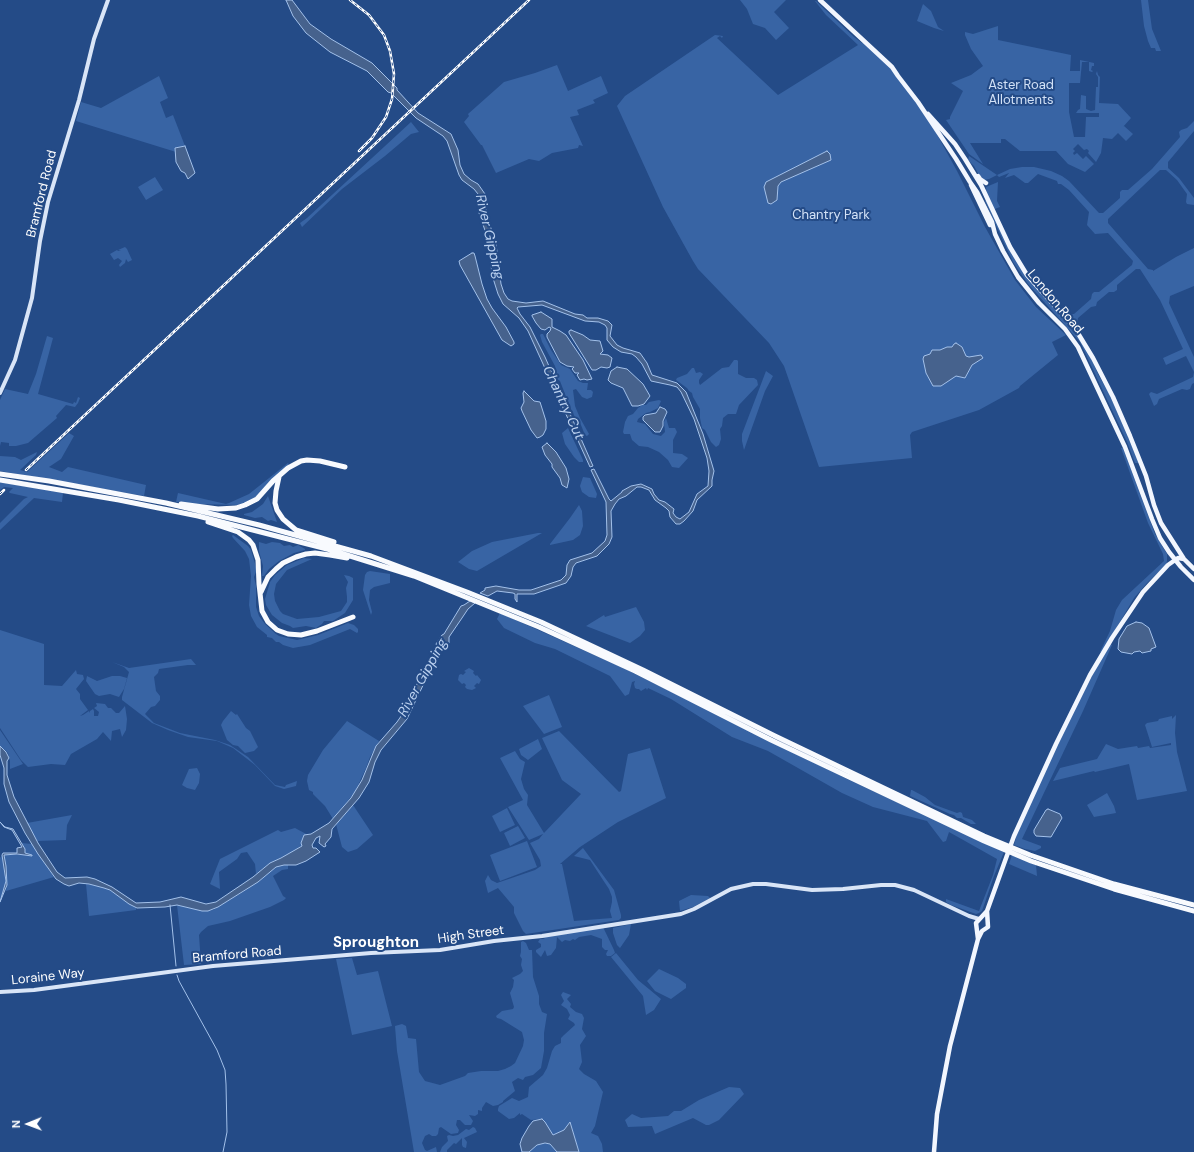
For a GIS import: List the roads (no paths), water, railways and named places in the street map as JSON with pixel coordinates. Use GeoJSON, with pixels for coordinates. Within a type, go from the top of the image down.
{"type":"FeatureCollection","features":[{"type":"Feature","properties":{"kind":"highway"},"geometry":{"type":"LineString","coordinates":[[166,503],[218,509],[236,508],[256,499],[273,481],[293,464],[308,460],[345,466]]}},
{"type":"Feature","properties":{"kind":"highway"},"geometry":{"type":"LineString","coordinates":[[0,474],[166,503],[259,525],[371,556],[467,592],[539,627],[639,671],[984,836],[1030,855],[1114,884],[1194,905]]}},
{"type":"Feature","properties":{"kind":"highway"},"geometry":{"type":"LineString","coordinates":[[279,477],[275,503],[280,515],[288,524],[296,530],[354,548],[359,552]]}},
{"type":"Feature","properties":{"kind":"highway"},"geometry":{"type":"LineString","coordinates":[[0,480],[167,509],[284,537],[414,576],[463,596],[509,612]]}},
{"type":"Feature","properties":{"kind":"highway"},"geometry":{"type":"LineString","coordinates":[[167,509],[174,514],[233,530],[249,540],[255,548],[258,560],[260,604],[265,617],[273,627],[288,634],[301,635],[312,633],[354,617]]}},
{"type":"Feature","properties":{"kind":"highway"},"geometry":{"type":"LineString","coordinates":[[260,592],[268,578],[276,569],[283,563],[296,557],[315,553],[357,560]]}},
{"type":"Feature","properties":{"kind":"highway"},"geometry":{"type":"LineString","coordinates":[[639,671],[792,750],[947,825],[1011,853],[1114,889],[1194,911]]}},
{"type":"Feature","properties":{"kind":"main road","name":"Bramford Road"},"geometry":{"type":"LineString","coordinates":[[0,393],[14,362],[32,298],[40,241],[48,202],[78,105],[94,38],[108,0]]}},
{"type":"Feature","properties":{"kind":"main road","name":"London Road"},"geometry":{"type":"LineString","coordinates":[[820,0],[892,67],[922,107],[975,188],[992,222],[995,234],[1003,251],[1018,277],[1039,303],[1065,329],[1078,347],[1125,447],[1160,538],[1175,561]]}},
{"type":"Feature","properties":{"kind":"main road","name":"London Road"},"geometry":{"type":"LineString","coordinates":[[922,107],[955,144],[966,161],[981,185],[1010,247],[1027,275],[1076,330],[1093,358],[1113,397],[1130,436],[1146,476],[1161,523],[1184,559],[1194,569]]}},
{"type":"Feature","properties":{"kind":"main road"},"geometry":{"type":"LineString","coordinates":[[966,161],[972,166],[980,180],[986,183]]}},
{"type":"Feature","properties":{"kind":"main road"},"geometry":{"type":"LineString","coordinates":[[970,182],[980,206],[995,234]]}},
{"type":"Feature","properties":{"kind":"main road"},"geometry":{"type":"LineString","coordinates":[[975,188],[981,185]]}},
{"type":"Feature","properties":{"kind":"main road"},"geometry":{"type":"LineString","coordinates":[[1161,523],[1177,552],[1175,561]]}},
{"type":"Feature","properties":{"kind":"main road"},"geometry":{"type":"LineString","coordinates":[[1160,538],[1168,554],[1168,559],[1164,569]]}},
{"type":"Feature","properties":{"kind":"main road"},"geometry":{"type":"LineString","coordinates":[[978,938],[988,927],[987,911],[1014,836],[1056,744],[1090,675],[1134,604],[1152,581],[1175,561],[1184,559]]}},
{"type":"Feature","properties":{"kind":"main road"},"geometry":{"type":"LineString","coordinates":[[1175,561],[1194,580]]}},
{"type":"Feature","properties":{"kind":"main road","name":"High Street"},"geometry":{"type":"LineString","coordinates":[[378,953],[440,950],[671,916],[690,911],[730,889],[753,884],[766,884],[812,890],[896,885],[914,890],[969,916],[980,919]]}},
{"type":"Feature","properties":{"kind":"main road"},"geometry":{"type":"LineString","coordinates":[[934,1152],[937,1114],[950,1046],[978,938],[977,921],[987,911]]}},
{"type":"Feature","properties":{"kind":"main road"},"geometry":{"type":"LineString","coordinates":[[969,916],[977,926],[984,930]]}},
{"type":"Feature","properties":{"kind":"main road"},"geometry":{"type":"LineString","coordinates":[[980,919],[987,921]]}},
{"type":"Feature","properties":{"kind":"main road","name":"Bramford Road"},"geometry":{"type":"LineString","coordinates":[[98,982],[213,966],[378,953]]}},
{"type":"Feature","properties":{"kind":"main road","name":"Loraine Way"},"geometry":{"type":"LineString","coordinates":[[0,992],[34,990],[98,982]]}},
{"type":"Feature","properties":{"kind":"water"},"geometry":{"type":"Polygon","coordinates":[[[286,0],[292,0],[310,24],[331,39],[372,63],[397,88],[397,90],[418,113],[451,134],[458,150],[460,165],[464,174],[478,184],[485,194],[486,213],[496,244],[501,284],[508,299],[526,303],[543,301],[575,314],[583,315],[587,318],[598,318],[608,321],[612,325],[610,336],[617,345],[640,353],[647,363],[652,375],[677,383],[686,392],[703,434],[714,471],[712,486],[697,500],[693,511],[684,521],[680,524],[676,524],[670,517],[669,511],[655,500],[649,490],[637,487],[626,496],[619,499],[611,511],[612,537],[609,544],[597,556],[576,563],[573,567],[571,576],[566,583],[534,594],[517,594],[517,602],[515,599],[515,594],[513,593],[497,591],[488,596],[480,593],[485,590],[485,588],[496,586],[519,590],[531,590],[561,580],[566,575],[567,565],[570,560],[592,553],[605,541],[607,535],[606,502],[591,470],[594,469],[611,501],[622,491],[631,486],[641,484],[652,489],[659,500],[665,502],[674,509],[673,513],[680,519],[689,512],[697,494],[708,486],[709,471],[707,458],[694,419],[681,392],[677,387],[651,381],[642,364],[636,357],[632,354],[621,352],[613,347],[607,340],[607,328],[605,325],[599,322],[585,321],[542,305],[518,307],[517,308],[520,314],[530,327],[545,357],[593,466],[590,467],[528,331],[519,318],[503,304],[498,294],[492,275],[489,242],[479,213],[480,198],[474,189],[462,180],[459,175],[447,141],[443,136],[416,118],[367,71],[330,52],[306,33],[293,16],[286,0]]]}},
{"type":"Feature","properties":{"kind":"water"},"geometry":{"type":"Polygon","coordinates":[[[185,146],[195,173],[188,179],[176,162],[175,148],[185,146]]]}},
{"type":"Feature","properties":{"kind":"water"},"geometry":{"type":"Polygon","coordinates":[[[827,151],[830,154],[831,160],[781,182],[778,186],[777,200],[771,204],[768,203],[764,187],[766,182],[827,151]]]}},
{"type":"Feature","properties":{"kind":"water"},"geometry":{"type":"Polygon","coordinates":[[[474,253],[475,256],[487,299],[506,327],[514,342],[511,346],[502,340],[460,265],[459,261],[474,253]]]}},
{"type":"Feature","properties":{"kind":"water"},"geometry":{"type":"Polygon","coordinates":[[[541,312],[552,319],[552,327],[566,335],[583,360],[592,379],[580,380],[577,375],[579,373],[575,373],[572,369],[574,367],[567,366],[560,362],[547,337],[547,334],[551,328],[549,327],[545,330],[541,329],[532,316],[541,312]]]}},
{"type":"Feature","properties":{"kind":"water"},"geometry":{"type":"Polygon","coordinates":[[[571,330],[590,340],[600,341],[603,351],[600,354],[608,355],[612,358],[610,367],[601,367],[596,370],[592,370],[569,333],[571,330]]]}},
{"type":"Feature","properties":{"kind":"water"},"geometry":{"type":"Polygon","coordinates":[[[956,343],[962,347],[966,356],[981,355],[983,358],[972,365],[965,378],[956,376],[941,386],[933,386],[926,373],[923,359],[924,356],[930,354],[932,350],[952,347],[956,343]]]}},
{"type":"Feature","properties":{"kind":"water"},"geometry":{"type":"Polygon","coordinates":[[[617,367],[627,369],[643,384],[650,396],[644,404],[632,406],[623,388],[611,383],[608,380],[611,371],[617,367]]]}},
{"type":"Feature","properties":{"kind":"water"},"geometry":{"type":"Polygon","coordinates":[[[524,391],[534,401],[540,402],[546,421],[546,429],[543,435],[537,438],[531,430],[521,408],[524,402],[524,391]]]}},
{"type":"Feature","properties":{"kind":"water"},"geometry":{"type":"Polygon","coordinates":[[[660,407],[665,409],[667,412],[660,432],[655,432],[643,420],[643,417],[645,415],[656,413],[660,407]]]}},
{"type":"Feature","properties":{"kind":"water"},"geometry":{"type":"Polygon","coordinates":[[[547,443],[556,452],[566,468],[569,479],[567,488],[562,485],[560,478],[545,455],[542,447],[547,443]]]}},
{"type":"Feature","properties":{"kind":"water","name":"River Gipping"},"geometry":{"type":"Polygon","coordinates":[[[470,601],[475,603],[468,609],[449,637],[449,643],[436,658],[407,719],[381,750],[375,762],[369,782],[359,798],[332,829],[331,837],[325,844],[326,846],[324,847],[319,843],[320,836],[316,838],[312,845],[313,848],[316,848],[320,852],[306,861],[296,865],[276,867],[258,882],[218,907],[208,911],[177,905],[137,908],[110,890],[104,888],[79,883],[69,886],[64,884],[56,879],[38,854],[9,802],[4,784],[4,768],[0,755],[0,746],[9,758],[7,761],[7,775],[14,797],[38,843],[57,872],[65,878],[87,877],[95,879],[112,887],[136,903],[160,902],[181,897],[206,904],[216,902],[253,877],[270,863],[302,846],[301,843],[304,835],[311,834],[329,823],[351,798],[362,780],[376,746],[406,709],[437,646],[436,644],[461,606],[470,601]]]}},
{"type":"Feature","properties":{"kind":"water"},"geometry":{"type":"Polygon","coordinates":[[[1136,622],[1142,623],[1149,628],[1156,647],[1151,649],[1151,651],[1142,653],[1140,651],[1132,654],[1121,652],[1118,649],[1119,639],[1127,626],[1136,622]]]}},
{"type":"Feature","properties":{"kind":"water"},"geometry":{"type":"Polygon","coordinates":[[[1048,809],[1060,814],[1062,818],[1051,837],[1036,836],[1034,830],[1048,809]]]}},
{"type":"Feature","properties":{"kind":"water"},"geometry":{"type":"Polygon","coordinates":[[[0,822],[5,827],[13,829],[25,849],[25,853],[32,856],[17,854],[4,855],[7,885],[0,902],[6,881],[2,855],[3,853],[17,853],[17,848],[22,847],[12,830],[4,827],[0,822]]]}},
{"type":"Feature","properties":{"kind":"water"},"geometry":{"type":"Polygon","coordinates":[[[542,1119],[553,1135],[564,1130],[570,1122],[579,1152],[557,1152],[550,1144],[545,1143],[537,1145],[529,1152],[522,1152],[520,1144],[529,1126],[533,1121],[542,1119]]]}},
{"type":"Feature","properties":{"kind":"waterway"},"geometry":{"type":"LineString","coordinates":[[170,905],[176,966]]}},
{"type":"Feature","properties":{"kind":"waterway"},"geometry":{"type":"LineString","coordinates":[[177,975],[217,1050],[225,1070],[227,1132],[223,1152]]}},
{"type":"Feature","properties":{"kind":"railway"},"geometry":{"type":"LineString","coordinates":[[350,0],[369,15],[384,35],[390,51],[394,74],[392,99],[386,117],[372,138],[359,151]]}},
{"type":"Feature","properties":{"kind":"railway"},"geometry":{"type":"LineString","coordinates":[[26,470],[529,0]]}},
{"type":"Feature","properties":{"kind":"railway"},"geometry":{"type":"LineString","coordinates":[[0,494],[4,490]]}},
{"type":"Feature","properties":{"kind":"district","name":"Sproughton"},"geometry":{"type":"Point","coordinates":[376,943]}},
{"type":"Feature","properties":{"kind":"park label","name":"Aster Road Allotments"},"geometry":{"type":"Point","coordinates":[1021,94]}},
{"type":"Feature","properties":{"kind":"park label","name":"Chantry Park"},"geometry":{"type":"Point","coordinates":[831,216]}},
{"type":"Feature","properties":{"kind":"water label","name":"Chantry Cut"},"geometry":{"type":"Point","coordinates":[563,403]}}]}
